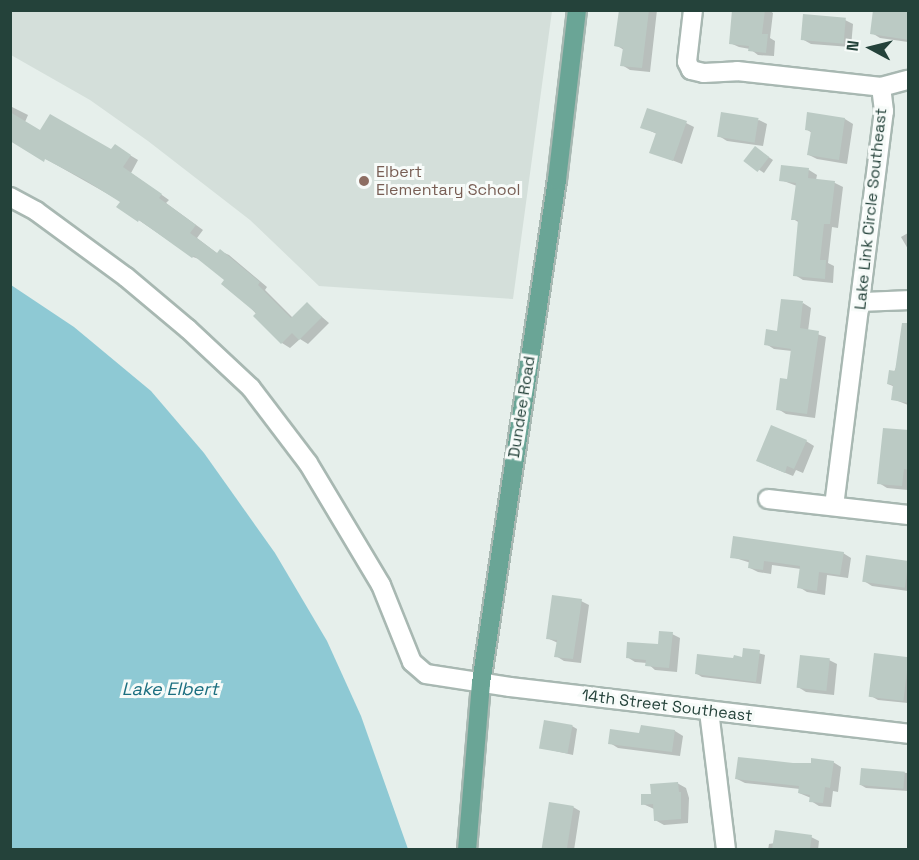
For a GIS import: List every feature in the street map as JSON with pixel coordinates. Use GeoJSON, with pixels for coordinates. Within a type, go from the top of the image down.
{"type":"FeatureCollection","features":[{"type":"Feature","properties":{"kind":"main road","name":"Dundee Road"},"geometry":{"type":"LineString","coordinates":[[467,849],[481,683],[557,180],[577,10]]}},
{"type":"Feature","properties":{"kind":"street","name":"Lake Link Circle Southeast"},"geometry":{"type":"LineString","coordinates":[[693,10],[687,62],[692,70],[704,73],[737,71],[881,87],[884,111],[834,506]]}},
{"type":"Feature","properties":{"kind":"street"},"geometry":{"type":"LineString","coordinates":[[881,87],[909,80]]}},
{"type":"Feature","properties":{"kind":"street","name":"14th Street Southeast"},"geometry":{"type":"LineString","coordinates":[[10,197],[36,211],[126,277],[188,329],[251,388],[308,463],[381,585],[412,662],[426,674],[481,683],[909,734]]}},
{"type":"Feature","properties":{"kind":"street"},"geometry":{"type":"LineString","coordinates":[[861,302],[909,300]]}},
{"type":"Feature","properties":{"kind":"street"},"geometry":{"type":"LineString","coordinates":[[768,499],[909,515]]}},
{"type":"Feature","properties":{"kind":"street"},"geometry":{"type":"LineString","coordinates":[[710,711],[726,849]]}},
{"type":"Feature","properties":{"kind":"shaded area","name":"Elbert Elementary School"},"geometry":{"type":"Polygon","coordinates":[[[11,10],[552,11],[513,299],[319,286],[250,220],[148,141],[90,100],[11,55],[11,10]]]}},
{"type":"Feature","properties":{"kind":"water","name":"Lake Elbert"},"geometry":{"type":"Polygon","coordinates":[[[11,285],[74,327],[151,391],[204,453],[275,553],[327,641],[361,716],[408,849],[11,849],[11,285]]]}},
{"type":"Feature","properties":{"kind":"building"},"geometry":{"type":"Polygon","coordinates":[[[619,10],[649,10],[642,68],[620,66],[623,48],[614,46],[619,10]]]}},
{"type":"Feature","properties":{"kind":"building"},"geometry":{"type":"Polygon","coordinates":[[[732,10],[765,10],[762,34],[768,34],[766,53],[748,51],[749,46],[729,44],[732,10]]]}},
{"type":"Feature","properties":{"kind":"building"},"geometry":{"type":"Polygon","coordinates":[[[873,10],[909,10],[909,40],[870,34],[873,10]]]}},
{"type":"Feature","properties":{"kind":"building"},"geometry":{"type":"Polygon","coordinates":[[[803,14],[846,18],[844,44],[801,40],[803,14]]]}},
{"type":"Feature","properties":{"kind":"building"},"geometry":{"type":"Polygon","coordinates":[[[647,108],[687,121],[673,161],[649,153],[656,133],[640,128],[647,108]]]}},
{"type":"Feature","properties":{"kind":"building"},"geometry":{"type":"Polygon","coordinates":[[[10,112],[40,130],[50,114],[111,149],[115,144],[131,155],[123,167],[162,194],[159,198],[196,225],[190,233],[217,253],[220,249],[260,282],[258,285],[291,318],[307,302],[322,317],[299,340],[292,333],[281,344],[253,316],[256,313],[221,284],[224,280],[194,256],[192,258],[139,220],[138,222],[116,207],[120,202],[85,180],[45,159],[44,162],[10,141],[10,112]]]}},
{"type":"Feature","properties":{"kind":"building"},"geometry":{"type":"Polygon","coordinates":[[[721,112],[759,118],[755,143],[717,137],[721,112]]]}},
{"type":"Feature","properties":{"kind":"building"},"geometry":{"type":"Polygon","coordinates":[[[807,112],[845,118],[839,160],[807,155],[811,131],[805,130],[807,112]]]}},
{"type":"Feature","properties":{"kind":"building"},"geometry":{"type":"Polygon","coordinates":[[[755,146],[769,157],[757,172],[743,161],[755,146]]]}},
{"type":"Feature","properties":{"kind":"building"},"geometry":{"type":"Polygon","coordinates":[[[781,165],[809,168],[808,178],[835,181],[830,224],[824,224],[820,260],[826,260],[825,279],[793,276],[798,220],[791,220],[796,183],[779,181],[781,165]]]}},
{"type":"Feature","properties":{"kind":"building"},"geometry":{"type":"Polygon","coordinates":[[[781,299],[803,301],[800,328],[819,331],[807,414],[776,410],[780,378],[787,379],[791,349],[764,345],[766,329],[777,331],[781,299]]]}},
{"type":"Feature","properties":{"kind":"building"},"geometry":{"type":"Polygon","coordinates":[[[902,323],[909,323],[909,403],[891,400],[893,385],[887,384],[889,370],[895,371],[902,323]]]}},
{"type":"Feature","properties":{"kind":"building"},"geometry":{"type":"Polygon","coordinates":[[[771,425],[807,440],[794,469],[787,466],[785,473],[756,461],[771,425]]]}},
{"type":"Feature","properties":{"kind":"building"},"geometry":{"type":"Polygon","coordinates":[[[883,428],[909,430],[909,470],[904,469],[902,486],[877,484],[883,428]]]}},
{"type":"Feature","properties":{"kind":"building"},"geometry":{"type":"Polygon","coordinates":[[[733,536],[844,552],[840,575],[819,572],[817,591],[797,588],[800,566],[764,561],[763,570],[748,568],[749,560],[730,558],[733,536]]]}},
{"type":"Feature","properties":{"kind":"building"},"geometry":{"type":"Polygon","coordinates":[[[866,555],[908,561],[905,588],[862,582],[866,555]]]}},
{"type":"Feature","properties":{"kind":"building"},"geometry":{"type":"Polygon","coordinates":[[[552,595],[582,599],[573,659],[554,657],[557,640],[546,639],[552,595]]]}},
{"type":"Feature","properties":{"kind":"building"},"geometry":{"type":"Polygon","coordinates":[[[659,631],[673,632],[669,668],[645,666],[646,660],[626,658],[627,642],[658,644],[659,631]]]}},
{"type":"Feature","properties":{"kind":"building"},"geometry":{"type":"Polygon","coordinates":[[[743,648],[760,650],[756,682],[695,674],[697,654],[742,657],[743,648]]]}},
{"type":"Feature","properties":{"kind":"building"},"geometry":{"type":"Polygon","coordinates":[[[874,653],[908,657],[903,701],[869,697],[874,653]]]}},
{"type":"Feature","properties":{"kind":"building"},"geometry":{"type":"Polygon","coordinates":[[[800,655],[830,658],[826,691],[797,688],[800,655]]]}},
{"type":"Feature","properties":{"kind":"building"},"geometry":{"type":"Polygon","coordinates":[[[544,720],[573,725],[568,754],[539,749],[544,720]]]}},
{"type":"Feature","properties":{"kind":"building"},"geometry":{"type":"Polygon","coordinates":[[[641,725],[675,730],[672,752],[608,744],[610,729],[639,733],[641,725]]]}},
{"type":"Feature","properties":{"kind":"building"},"geometry":{"type":"Polygon","coordinates":[[[738,757],[793,763],[811,763],[811,758],[834,761],[830,788],[825,787],[823,803],[809,802],[810,795],[798,793],[799,786],[735,779],[738,757]]]}},
{"type":"Feature","properties":{"kind":"building"},"geometry":{"type":"Polygon","coordinates":[[[861,768],[905,772],[903,789],[860,785],[861,768]]]}},
{"type":"Feature","properties":{"kind":"building"},"geometry":{"type":"Polygon","coordinates":[[[678,782],[679,792],[681,792],[681,819],[654,821],[653,804],[641,805],[641,794],[651,794],[650,784],[678,782]]]}},
{"type":"Feature","properties":{"kind":"building"},"geometry":{"type":"Polygon","coordinates":[[[549,802],[574,806],[567,850],[541,849],[549,802]]]}},
{"type":"Feature","properties":{"kind":"building"},"geometry":{"type":"Polygon","coordinates":[[[775,830],[812,835],[810,849],[772,849],[775,830]]]}},
{"type":"Feature","properties":{"kind":"place","name":"Elbert Elementary School"},"geometry":{"type":"Point","coordinates":[364,181]}}]}
